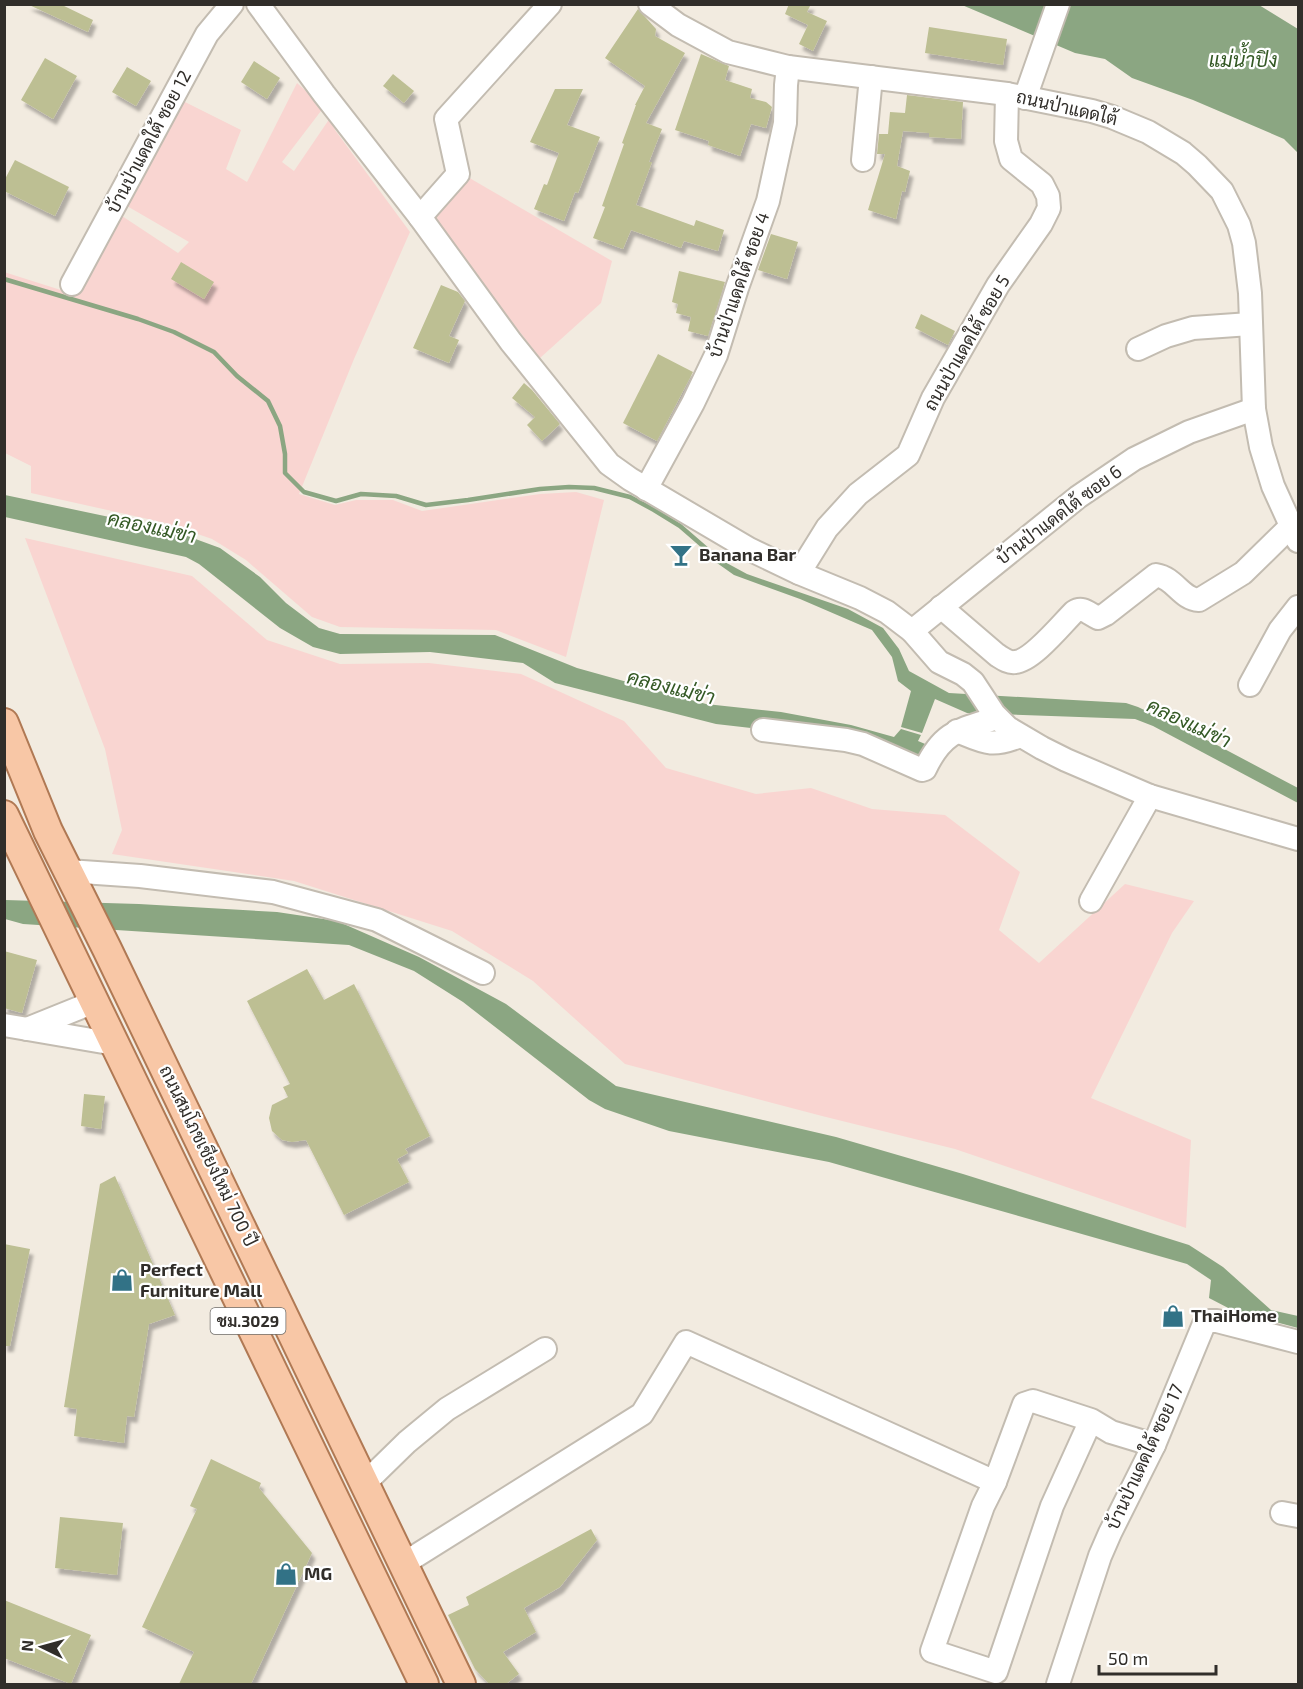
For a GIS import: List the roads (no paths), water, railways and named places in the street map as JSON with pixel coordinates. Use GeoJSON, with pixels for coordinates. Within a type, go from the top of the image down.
{"type":"FeatureCollection","features":[{"type":"Feature","properties":{"kind":"main road","name":"ถนนสมโภชเชียงใหม่ 700 ปี"},"geometry":{"type":"LineString","coordinates":[[4,723],[48,831],[107,948],[461,1684]]}},
{"type":"Feature","properties":{"kind":"main road","name":"ถนนสมโภชเชียงใหม่ 700 ปี"},"geometry":{"type":"LineString","coordinates":[[4,815],[424,1684]]}},
{"type":"Feature","properties":{"kind":"street","name":"บ้านป่าแดดใต้ ซอย 12"},"geometry":{"type":"LineString","coordinates":[[72,285],[207,34],[232,4]]}},
{"type":"Feature","properties":{"kind":"street"},"geometry":{"type":"LineString","coordinates":[[258,4],[324,94],[420,217],[511,342],[600,455],[618,471],[732,539],[799,573],[873,604],[901,622],[939,662],[974,682],[995,716],[1020,736],[1066,760],[1150,796],[1299,839]]}},
{"type":"Feature","properties":{"kind":"street"},"geometry":{"type":"LineString","coordinates":[[420,217],[458,174],[446,119],[550,4]]}},
{"type":"Feature","properties":{"kind":"street","name":"ถนนป่าแดดใต้"},"geometry":{"type":"LineString","coordinates":[[650,4],[678,25],[728,52],[788,67],[1016,96],[1092,111],[1129,123],[1183,153],[1210,176],[1222,191],[1231,207],[1244,243],[1249,283],[1254,409],[1266,465],[1294,534]]}},
{"type":"Feature","properties":{"kind":"street","name":"ถนนป่าแดดใต้ ซอย 5"},"geometry":{"type":"LineString","coordinates":[[799,573],[827,528],[858,494],[908,455],[933,398],[998,285],[1041,224],[1049,208],[1048,196],[1042,184],[1011,159],[1006,141],[1016,96],[1036,65],[1058,4]]}},
{"type":"Feature","properties":{"kind":"street","name":"บ้านป่าแดดใต้ ซอย 4"},"geometry":{"type":"LineString","coordinates":[[646,489],[693,404],[716,355],[768,201],[785,123],[788,67]]}},
{"type":"Feature","properties":{"kind":"street"},"geometry":{"type":"LineString","coordinates":[[863,160],[871,77]]}},
{"type":"Feature","properties":{"kind":"street"},"geometry":{"type":"LineString","coordinates":[[1138,349],[1166,336],[1192,328],[1250,324]]}},
{"type":"Feature","properties":{"kind":"street","name":"บ้านป่าแดดใต้ ซอย 6"},"geometry":{"type":"LineString","coordinates":[[912,631],[1078,497],[1134,459],[1189,432],[1254,409]]}},
{"type":"Feature","properties":{"kind":"street"},"geometry":{"type":"LineString","coordinates":[[941,607],[997,655],[1014,663],[1024,660],[1079,609],[1098,618],[1156,575],[1165,577],[1191,599],[1199,600],[1243,573],[1294,534]]}},
{"type":"Feature","properties":{"kind":"street"},"geometry":{"type":"LineString","coordinates":[[1250,685],[1280,630],[1299,607]]}},
{"type":"Feature","properties":{"kind":"street"},"geometry":{"type":"LineString","coordinates":[[763,730],[863,744],[922,770],[926,769],[936,748],[957,731],[995,716]]}},
{"type":"Feature","properties":{"kind":"street"},"geometry":{"type":"LineString","coordinates":[[957,731],[984,743],[1006,742],[1020,736]]}},
{"type":"Feature","properties":{"kind":"street"},"geometry":{"type":"LineString","coordinates":[[1091,901],[1150,796]]}},
{"type":"Feature","properties":{"kind":"street"},"geometry":{"type":"LineString","coordinates":[[68,871],[140,876],[273,892],[377,920],[483,973]]}},
{"type":"Feature","properties":{"kind":"street"},"geometry":{"type":"LineString","coordinates":[[15,1027],[94,1002]]}},
{"type":"Feature","properties":{"kind":"street"},"geometry":{"type":"LineString","coordinates":[[15,1027],[115,1044]]}},
{"type":"Feature","properties":{"kind":"street","name":"บ้านป่าแดดใต้ ซอย 17"},"geometry":{"type":"LineString","coordinates":[[1058,1684],[1100,1556],[1154,1445],[1204,1324],[1209,1321],[1217,1322],[1299,1342]]}},
{"type":"Feature","properties":{"kind":"street"},"geometry":{"type":"LineString","coordinates":[[403,1564],[642,1414],[686,1342],[995,1482]]}},
{"type":"Feature","properties":{"kind":"street"},"geometry":{"type":"LineString","coordinates":[[364,1483],[407,1442],[447,1409],[545,1349]]}},
{"type":"Feature","properties":{"kind":"street"},"geometry":{"type":"LineString","coordinates":[[1091,1420],[1052,1506],[996,1672],[932,1651],[983,1506],[995,1482],[1024,1404],[1033,1401],[1091,1420],[1111,1432],[1154,1445]]}},
{"type":"Feature","properties":{"kind":"water","name":"แม่น้ำปิง"},"geometry":{"type":"Polygon","coordinates":[[[962,5],[1259,5],[1298,29],[1298,153],[1284,139],[1193,100],[1132,78],[1105,59],[1075,53],[962,5]]]}},
{"type":"Feature","properties":{"kind":"water","name":"คลองแม่ข่า"},"geometry":{"type":"Polygon","coordinates":[[[5,495],[171,530],[220,548],[260,577],[286,603],[319,628],[340,634],[495,635],[577,668],[706,704],[781,712],[851,725],[894,737],[901,729],[921,735],[918,741],[930,746],[918,767],[803,734],[716,724],[555,683],[523,663],[430,652],[340,654],[313,647],[280,628],[199,564],[186,557],[5,517],[5,495]]]}},
{"type":"Feature","properties":{"kind":"water"},"geometry":{"type":"Polygon","coordinates":[[[723,561],[747,574],[848,609],[883,628],[899,649],[909,671],[949,693],[1126,703],[1215,744],[1298,788],[1298,803],[1153,726],[1135,719],[967,713],[935,699],[922,733],[901,727],[911,691],[898,681],[892,657],[872,630],[800,599],[734,575],[717,563],[723,561]]]}},
{"type":"Feature","properties":{"kind":"water"},"geometry":{"type":"Polygon","coordinates":[[[5,900],[139,904],[277,912],[337,921],[419,957],[506,1004],[616,1086],[836,1137],[1189,1245],[1223,1267],[1271,1310],[1298,1316],[1298,1328],[1234,1311],[1209,1298],[1211,1280],[1187,1264],[829,1162],[669,1131],[605,1109],[589,1100],[463,1002],[414,971],[349,945],[23,924],[5,919],[5,900]]]}},
{"type":"Feature","properties":{"kind":"waterway"},"geometry":{"type":"LineString","coordinates":[[4,279],[138,319],[174,332],[214,352],[237,376],[268,401],[280,426],[285,454],[285,473],[304,492],[336,501],[361,494],[396,496],[426,505],[540,489],[594,488],[630,497],[654,510],[680,526],[725,565]]}},
{"type":"Feature","properties":{"kind":"place","name":"Banana Bar"},"geometry":{"type":"Point","coordinates":[681,555]}},
{"type":"Feature","properties":{"kind":"place","name":"Perfect Furniture Mall"},"geometry":{"type":"Point","coordinates":[122,1280]}},
{"type":"Feature","properties":{"kind":"place","name":"ThaiHome"},"geometry":{"type":"Point","coordinates":[1173,1316]}},
{"type":"Feature","properties":{"kind":"place","name":"MG"},"geometry":{"type":"Point","coordinates":[286,1574]}}]}
